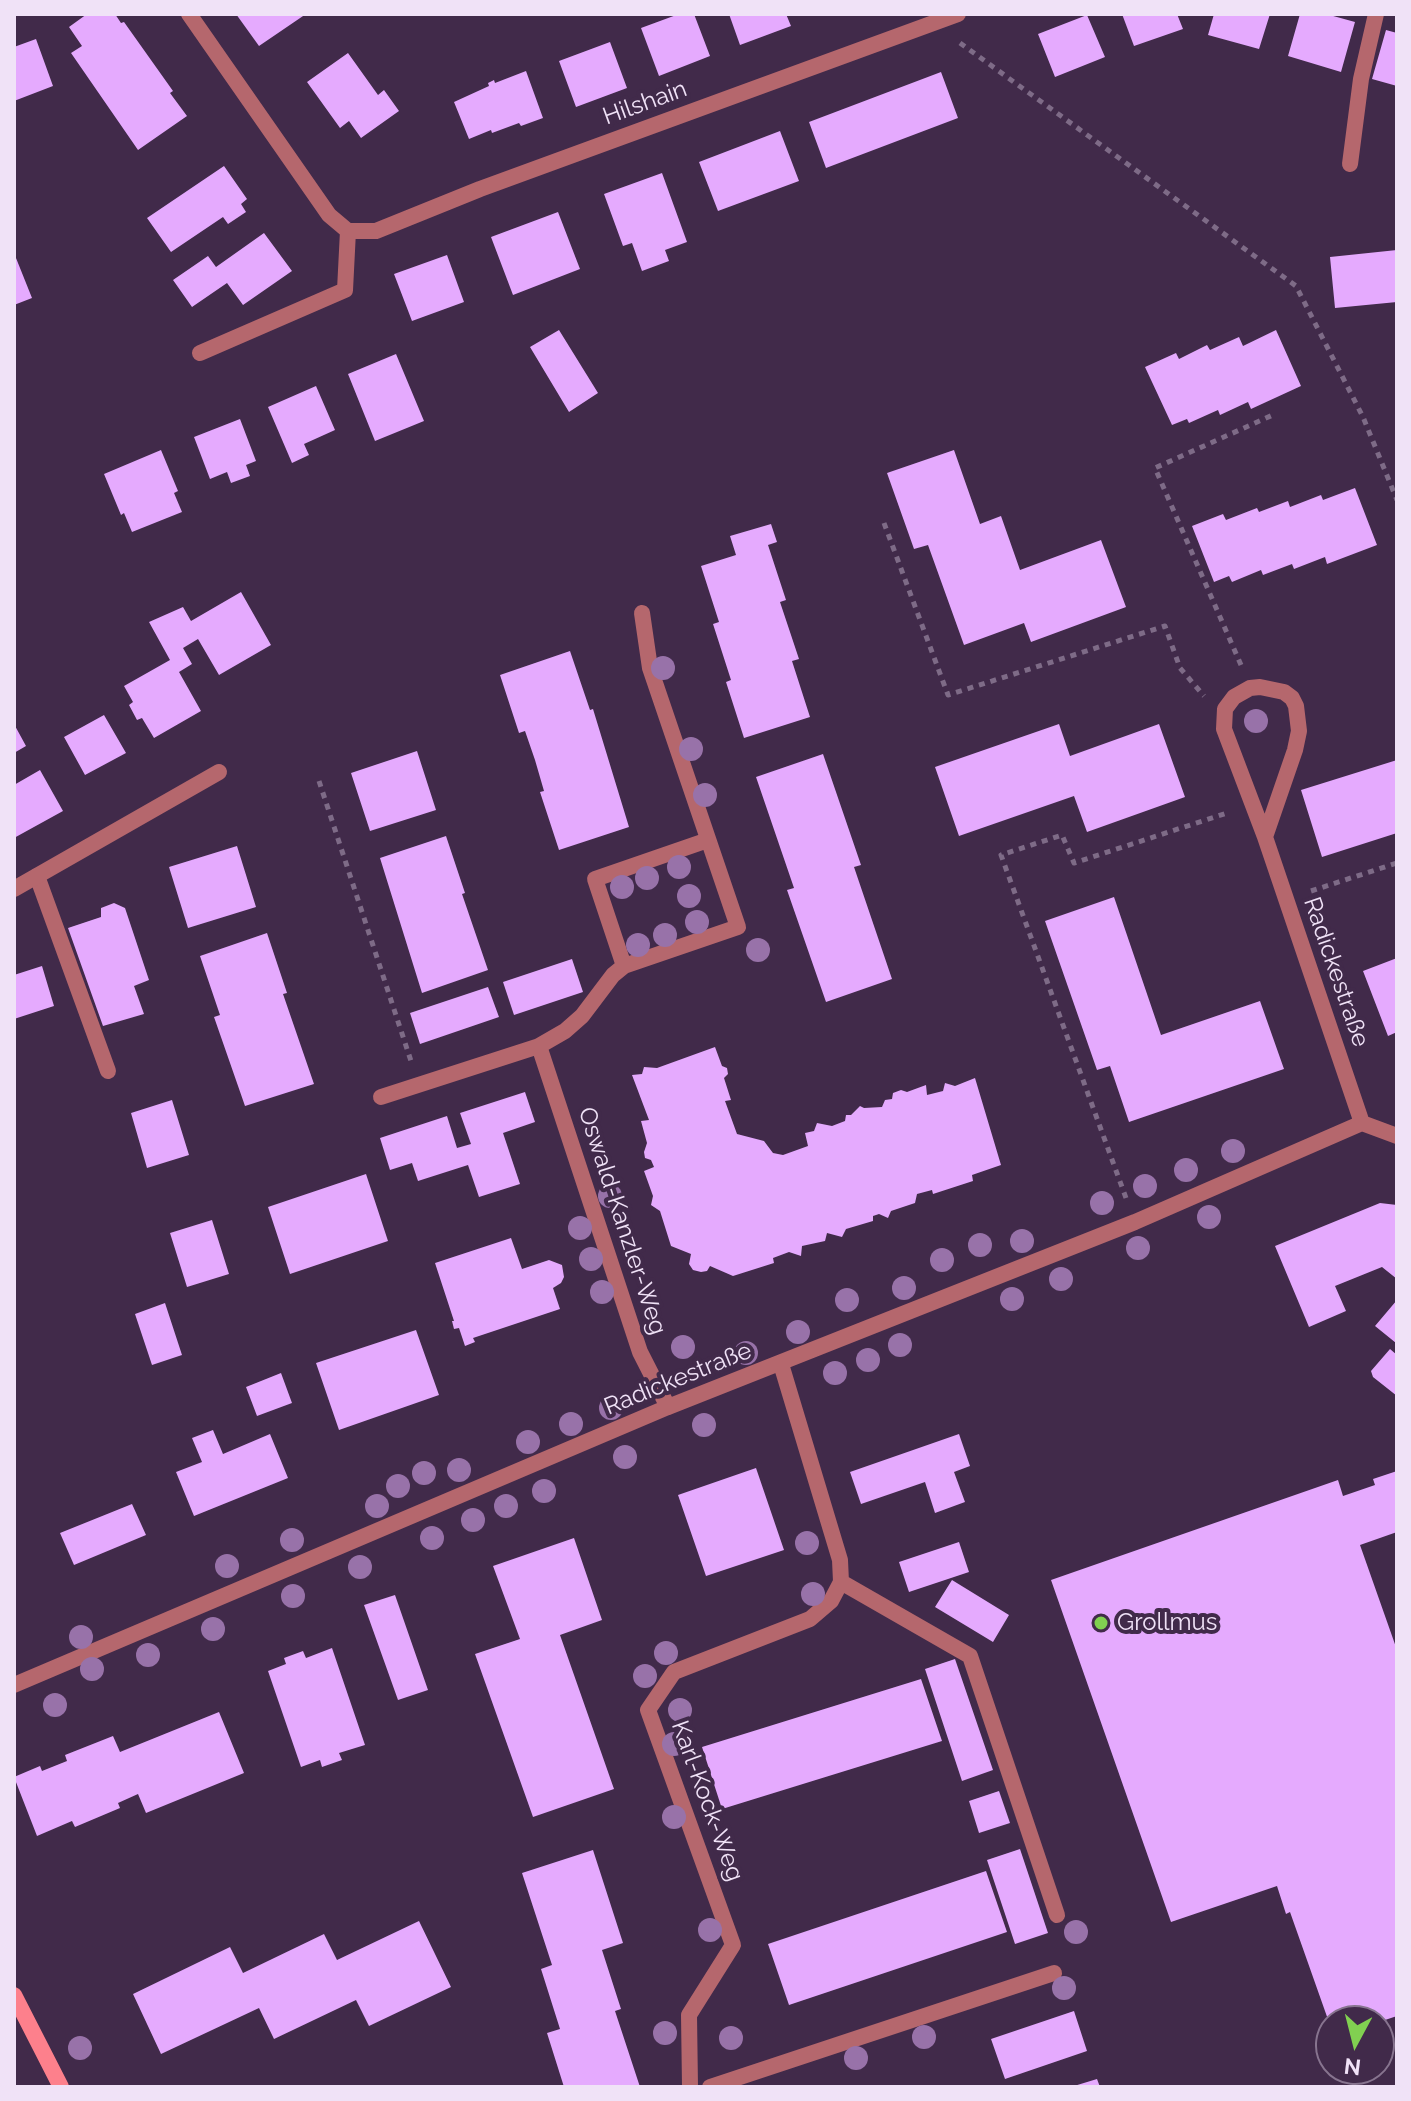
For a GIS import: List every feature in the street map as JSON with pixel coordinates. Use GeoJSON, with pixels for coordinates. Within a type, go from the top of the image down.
{"type":"FeatureCollection","features":[{"type":"Feature","properties":{"kind":"street"},"geometry":{"type":"LineString","coordinates":[[189,14],[329,215],[348,231],[345,290],[200,353]]}},
{"type":"Feature","properties":{"kind":"street","name":"Hilshain"},"geometry":{"type":"LineString","coordinates":[[348,231],[376,231],[480,189],[958,14]]}},
{"type":"Feature","properties":{"kind":"street"},"geometry":{"type":"LineString","coordinates":[[1350,164],[1361,79],[1376,14]]}},
{"type":"Feature","properties":{"kind":"street"},"geometry":{"type":"LineString","coordinates":[[381,1097],[539,1046],[565,1031],[582,1016],[613,975],[624,966],[738,927],[650,668],[642,613]]}},
{"type":"Feature","properties":{"kind":"street"},"geometry":{"type":"LineString","coordinates":[[1225,709],[1234,697],[1250,688],[1271,687],[1292,698],[1298,717],[1295,750],[1265,837]]}},
{"type":"Feature","properties":{"kind":"street","name":"Radickestraße"},"geometry":{"type":"LineString","coordinates":[[14,1685],[668,1407],[1135,1222],[1362,1123],[1287,899],[1224,729],[1225,709]]}},
{"type":"Feature","properties":{"kind":"street"},"geometry":{"type":"LineString","coordinates":[[14,889],[219,772]]}},
{"type":"Feature","properties":{"kind":"street"},"geometry":{"type":"LineString","coordinates":[[624,966],[595,879],[708,840]]}},
{"type":"Feature","properties":{"kind":"street"},"geometry":{"type":"LineString","coordinates":[[37,876],[108,1071]]}},
{"type":"Feature","properties":{"kind":"street","name":"Oswald-Kanzler-Weg"},"geometry":{"type":"LineString","coordinates":[[539,1046],[640,1352],[668,1407]]}},
{"type":"Feature","properties":{"kind":"street"},"geometry":{"type":"LineString","coordinates":[[1362,1123],[1397,1136]]}},
{"type":"Feature","properties":{"kind":"street"},"geometry":{"type":"LineString","coordinates":[[781,1364],[840,1560],[841,1582],[970,1656],[1057,1915]]}},
{"type":"Feature","properties":{"kind":"street","name":"Karl-Kock-Weg"},"geometry":{"type":"LineString","coordinates":[[690,2087],[689,2015],[733,1945],[648,1710],[674,1672],[810,1619],[831,1601],[841,1582]]}},
{"type":"Feature","properties":{"kind":"street"},"geometry":{"type":"LineString","coordinates":[[710,2087],[1054,1973]]}},
{"type":"Feature","properties":{"kind":"street"},"geometry":{"type":"LineString","coordinates":[[14,1995],[61,2087]]}},
{"type":"Feature","properties":{"kind":"path"},"geometry":{"type":"LineString","coordinates":[[934,23],[1296,286],[1363,417],[1397,500]]}},
{"type":"Feature","properties":{"kind":"path"},"geometry":{"type":"LineString","coordinates":[[1250,688],[1155,468],[1275,414]]}},
{"type":"Feature","properties":{"kind":"path"},"geometry":{"type":"LineString","coordinates":[[884,523],[948,695],[1165,626],[1180,668],[1205,696],[1225,709]]}},
{"type":"Feature","properties":{"kind":"path"},"geometry":{"type":"LineString","coordinates":[[319,781],[419,1085]]}},
{"type":"Feature","properties":{"kind":"path"},"geometry":{"type":"LineString","coordinates":[[1135,1222],[1001,855],[1062,835],[1074,863],[1253,805]]}},
{"type":"Feature","properties":{"kind":"path"},"geometry":{"type":"LineString","coordinates":[[1287,899],[1397,863]]}},
{"type":"Feature","properties":{"kind":"building"},"geometry":{"type":"Polygon","coordinates":[[[87,14],[115,14],[121,23],[124,22],[187,116],[138,150],[71,53],[82,46],[69,27],[87,14]]]}},
{"type":"Feature","properties":{"kind":"building"},"geometry":{"type":"Polygon","coordinates":[[[236,14],[306,14],[259,46],[236,14]]]}},
{"type":"Feature","properties":{"kind":"building"},"geometry":{"type":"Polygon","coordinates":[[[679,14],[694,14],[710,56],[659,76],[641,28],[679,14]]]}},
{"type":"Feature","properties":{"kind":"building"},"geometry":{"type":"Polygon","coordinates":[[[729,14],[786,14],[791,26],[740,45],[729,14]]]}},
{"type":"Feature","properties":{"kind":"building"},"geometry":{"type":"Polygon","coordinates":[[[1122,14],[1177,14],[1183,29],[1134,46],[1122,14]]]}},
{"type":"Feature","properties":{"kind":"building"},"geometry":{"type":"Polygon","coordinates":[[[1214,14],[1270,14],[1259,49],[1208,35],[1214,14]]]}},
{"type":"Feature","properties":{"kind":"building"},"geometry":{"type":"Polygon","coordinates":[[[1300,14],[1326,14],[1355,22],[1341,72],[1288,56],[1300,14]]]}},
{"type":"Feature","properties":{"kind":"building"},"geometry":{"type":"Polygon","coordinates":[[[1087,15],[1105,57],[1055,77],[1038,34],[1087,15]]]}},
{"type":"Feature","properties":{"kind":"building"},"geometry":{"type":"Polygon","coordinates":[[[1386,30],[1397,33],[1397,86],[1372,79],[1386,30]]]}},
{"type":"Feature","properties":{"kind":"building"},"geometry":{"type":"Polygon","coordinates":[[[36,39],[53,86],[14,101],[14,47],[36,39]]]}},
{"type":"Feature","properties":{"kind":"building"},"geometry":{"type":"Polygon","coordinates":[[[610,42],[627,88],[576,107],[559,61],[610,42]]]}},
{"type":"Feature","properties":{"kind":"building"},"geometry":{"type":"Polygon","coordinates":[[[348,53],[378,95],[384,90],[399,111],[361,138],[349,121],[340,128],[307,82],[348,53]]]}},
{"type":"Feature","properties":{"kind":"building"},"geometry":{"type":"Polygon","coordinates":[[[526,71],[543,118],[492,133],[491,130],[469,139],[454,102],[489,86],[488,83],[494,80],[495,83],[526,71]]]}},
{"type":"Feature","properties":{"kind":"building"},"geometry":{"type":"Polygon","coordinates":[[[941,72],[958,118],[826,168],[809,122],[941,72]]]}},
{"type":"Feature","properties":{"kind":"building"},"geometry":{"type":"Polygon","coordinates":[[[780,131],[799,181],[718,211],[699,162],[780,131]]]}},
{"type":"Feature","properties":{"kind":"building"},"geometry":{"type":"Polygon","coordinates":[[[224,166],[247,199],[241,204],[246,212],[228,224],[223,217],[171,252],[147,218],[224,166]]]}},
{"type":"Feature","properties":{"kind":"building"},"geometry":{"type":"Polygon","coordinates":[[[662,173],[687,242],[665,250],[669,261],[642,271],[632,243],[623,246],[604,194],[662,173]]]}},
{"type":"Feature","properties":{"kind":"building"},"geometry":{"type":"Polygon","coordinates":[[[558,212],[580,269],[513,295],[491,237],[558,212]]]}},
{"type":"Feature","properties":{"kind":"building"},"geometry":{"type":"Polygon","coordinates":[[[264,233],[292,271],[243,305],[227,283],[192,307],[173,280],[208,256],[216,267],[264,233]]]}},
{"type":"Feature","properties":{"kind":"building"},"geometry":{"type":"Polygon","coordinates":[[[1397,250],[1397,302],[1335,308],[1330,257],[1397,250]]]}},
{"type":"Feature","properties":{"kind":"building"},"geometry":{"type":"Polygon","coordinates":[[[14,253],[32,298],[14,305],[14,253]]]}},
{"type":"Feature","properties":{"kind":"building"},"geometry":{"type":"Polygon","coordinates":[[[447,255],[464,302],[412,321],[394,274],[447,255]]]}},
{"type":"Feature","properties":{"kind":"building"},"geometry":{"type":"Polygon","coordinates":[[[559,330],[598,393],[569,412],[530,347],[559,330]]]}},
{"type":"Feature","properties":{"kind":"building"},"geometry":{"type":"Polygon","coordinates":[[[1276,330],[1301,386],[1251,409],[1248,402],[1220,415],[1218,410],[1189,423],[1187,419],[1172,425],[1145,367],[1176,353],[1179,359],[1207,345],[1210,350],[1239,337],[1243,346],[1276,330]]]}},
{"type":"Feature","properties":{"kind":"building"},"geometry":{"type":"Polygon","coordinates":[[[396,354],[424,421],[375,441],[348,374],[396,354]]]}},
{"type":"Feature","properties":{"kind":"building"},"geometry":{"type":"Polygon","coordinates":[[[316,386],[335,430],[304,444],[309,455],[292,463],[268,407],[316,386]]]}},
{"type":"Feature","properties":{"kind":"building"},"geometry":{"type":"Polygon","coordinates":[[[240,419],[256,461],[246,465],[250,476],[231,483],[227,472],[210,479],[194,437],[240,419]]]}},
{"type":"Feature","properties":{"kind":"building"},"geometry":{"type":"Polygon","coordinates":[[[161,450],[178,491],[174,493],[182,512],[132,532],[124,513],[121,515],[104,474],[161,450]]]}},
{"type":"Feature","properties":{"kind":"building"},"geometry":{"type":"Polygon","coordinates":[[[954,450],[980,524],[1001,516],[1020,570],[1101,540],[1126,607],[1031,642],[1024,623],[964,645],[928,545],[914,549],[887,473],[954,450]]]}},
{"type":"Feature","properties":{"kind":"building"},"geometry":{"type":"Polygon","coordinates":[[[1355,488],[1377,545],[1327,564],[1325,557],[1294,569],[1292,564],[1263,575],[1261,570],[1232,582],[1229,576],[1214,582],[1192,526],[1223,514],[1226,520],[1257,508],[1259,512],[1288,501],[1290,507],[1321,495],[1323,500],[1355,488]]]}},
{"type":"Feature","properties":{"kind":"building"},"geometry":{"type":"Polygon","coordinates":[[[771,524],[777,542],[768,545],[786,600],[780,602],[799,659],[792,661],[810,717],[744,738],[726,682],[731,680],[713,624],[719,622],[701,566],[736,555],[730,536],[771,524]]]}},
{"type":"Feature","properties":{"kind":"building"},"geometry":{"type":"Polygon","coordinates":[[[241,592],[271,645],[219,675],[198,639],[183,648],[192,664],[179,672],[201,711],[154,738],[142,718],[137,720],[129,705],[133,702],[124,686],[170,660],[149,622],[183,607],[191,621],[241,592]]]}},
{"type":"Feature","properties":{"kind":"building"},"geometry":{"type":"Polygon","coordinates":[[[570,651],[590,710],[593,709],[629,827],[559,850],[540,792],[544,791],[535,760],[525,731],[519,733],[500,675],[570,651]]]}},
{"type":"Feature","properties":{"kind":"building"},"geometry":{"type":"Polygon","coordinates":[[[104,715],[126,753],[85,775],[64,737],[104,715]]]}},
{"type":"Feature","properties":{"kind":"building"},"geometry":{"type":"Polygon","coordinates":[[[14,724],[26,746],[14,753],[14,724]]]}},
{"type":"Feature","properties":{"kind":"building"},"geometry":{"type":"Polygon","coordinates":[[[1059,724],[1070,756],[1159,724],[1185,797],[1087,832],[1074,796],[959,836],[935,767],[1059,724]]]}},
{"type":"Feature","properties":{"kind":"building"},"geometry":{"type":"Polygon","coordinates":[[[417,751],[436,810],[370,831],[351,773],[417,751]]]}},
{"type":"Feature","properties":{"kind":"building"},"geometry":{"type":"Polygon","coordinates":[[[823,754],[861,865],[854,867],[892,979],[826,1002],[787,890],[794,888],[756,777],[823,754]]]}},
{"type":"Feature","properties":{"kind":"building"},"geometry":{"type":"Polygon","coordinates":[[[1397,760],[1397,833],[1322,857],[1301,790],[1397,760]]]}},
{"type":"Feature","properties":{"kind":"building"},"geometry":{"type":"Polygon","coordinates":[[[40,770],[63,811],[14,838],[14,785],[40,770]]]}},
{"type":"Feature","properties":{"kind":"building"},"geometry":{"type":"Polygon","coordinates":[[[446,836],[488,970],[422,993],[380,858],[446,836]]]}},
{"type":"Feature","properties":{"kind":"building"},"geometry":{"type":"Polygon","coordinates":[[[237,846],[256,907],[188,928],[169,867],[237,846]]]}},
{"type":"Feature","properties":{"kind":"building"},"geometry":{"type":"Polygon","coordinates":[[[1114,897],[1161,1035],[1260,1001],[1284,1069],[1129,1122],[1110,1066],[1097,1070],[1045,921],[1114,897]]]}},
{"type":"Feature","properties":{"kind":"building"},"geometry":{"type":"Polygon","coordinates":[[[114,903],[125,908],[149,980],[134,986],[144,1014],[103,1026],[68,928],[101,917],[101,908],[114,903]]]}},
{"type":"Feature","properties":{"kind":"building"},"geometry":{"type":"Polygon","coordinates":[[[267,933],[287,993],[283,994],[314,1084],[245,1106],[214,1017],[220,1015],[200,956],[267,933]]]}},
{"type":"Feature","properties":{"kind":"building"},"geometry":{"type":"Polygon","coordinates":[[[1397,958],[1397,1032],[1388,1036],[1363,971],[1397,958]]]}},
{"type":"Feature","properties":{"kind":"building"},"geometry":{"type":"Polygon","coordinates":[[[572,959],[583,992],[514,1015],[503,982],[572,959]]]}},
{"type":"Feature","properties":{"kind":"building"},"geometry":{"type":"Polygon","coordinates":[[[42,966],[54,1006],[14,1019],[14,975],[42,966]]]}},
{"type":"Feature","properties":{"kind":"building"},"geometry":{"type":"Polygon","coordinates":[[[488,987],[499,1017],[420,1044],[410,1013],[488,987]]]}},
{"type":"Feature","properties":{"kind":"building"},"geometry":{"type":"Polygon","coordinates":[[[715,1047],[722,1066],[727,1068],[728,1074],[724,1078],[731,1100],[725,1101],[737,1134],[764,1141],[773,1153],[783,1155],[808,1146],[805,1133],[814,1131],[817,1123],[832,1126],[845,1121],[846,1115],[851,1115],[860,1106],[882,1107],[885,1100],[892,1099],[893,1093],[901,1090],[907,1092],[926,1085],[927,1095],[943,1091],[945,1083],[955,1086],[975,1078],[1001,1165],[972,1175],[973,1181],[933,1194],[932,1190],[917,1194],[915,1203],[891,1211],[888,1218],[879,1214],[873,1216],[873,1221],[846,1229],[842,1237],[827,1233],[825,1241],[802,1246],[801,1256],[789,1252],[773,1258],[774,1263],[733,1276],[710,1266],[707,1271],[693,1270],[689,1264],[691,1254],[671,1246],[660,1211],[651,1205],[653,1196],[644,1171],[654,1167],[651,1160],[645,1158],[647,1143],[641,1121],[649,1120],[632,1075],[642,1074],[644,1067],[657,1068],[715,1047]]]}},
{"type":"Feature","properties":{"kind":"building"},"geometry":{"type":"Polygon","coordinates":[[[525,1092],[535,1122],[503,1133],[520,1184],[479,1197],[468,1165],[418,1181],[412,1163],[390,1170],[380,1138],[447,1116],[457,1148],[471,1144],[460,1113],[525,1092]]]}},
{"type":"Feature","properties":{"kind":"building"},"geometry":{"type":"Polygon","coordinates":[[[172,1100],[189,1155],[147,1168],[131,1113],[172,1100]]]}},
{"type":"Feature","properties":{"kind":"building"},"geometry":{"type":"Polygon","coordinates":[[[366,1174],[388,1241],[290,1274],[268,1207],[366,1174]]]}},
{"type":"Feature","properties":{"kind":"building"},"geometry":{"type":"Polygon","coordinates":[[[1380,1203],[1397,1205],[1397,1279],[1382,1267],[1335,1286],[1346,1311],[1309,1327],[1275,1246],[1380,1203]]]}},
{"type":"Feature","properties":{"kind":"building"},"geometry":{"type":"Polygon","coordinates":[[[212,1220],[229,1274],[187,1287],[170,1233],[212,1220]]]}},
{"type":"Feature","properties":{"kind":"building"},"geometry":{"type":"Polygon","coordinates":[[[511,1238],[522,1269],[549,1260],[562,1265],[564,1277],[553,1288],[560,1309],[473,1338],[475,1342],[465,1346],[459,1328],[454,1329],[435,1263],[511,1238]]]}},
{"type":"Feature","properties":{"kind":"building"},"geometry":{"type":"Polygon","coordinates":[[[1397,1300],[1397,1342],[1396,1343],[1375,1326],[1397,1300]]]}},
{"type":"Feature","properties":{"kind":"building"},"geometry":{"type":"Polygon","coordinates":[[[165,1303],[182,1355],[152,1365],[135,1314],[165,1303]]]}},
{"type":"Feature","properties":{"kind":"building"},"geometry":{"type":"Polygon","coordinates":[[[416,1330],[439,1395],[339,1430],[316,1363],[416,1330]]]}},
{"type":"Feature","properties":{"kind":"building"},"geometry":{"type":"Polygon","coordinates":[[[1390,1349],[1397,1355],[1397,1396],[1373,1377],[1371,1371],[1390,1349]]]}},
{"type":"Feature","properties":{"kind":"building"},"geometry":{"type":"Polygon","coordinates":[[[281,1373],[292,1403],[257,1416],[246,1387],[281,1373]]]}},
{"type":"Feature","properties":{"kind":"building"},"geometry":{"type":"Polygon","coordinates":[[[213,1430],[223,1454],[270,1434],[288,1478],[194,1516],[176,1472],[202,1462],[192,1438],[213,1430]]]}},
{"type":"Feature","properties":{"kind":"building"},"geometry":{"type":"Polygon","coordinates":[[[959,1434],[970,1466],[954,1472],[965,1502],[935,1513],[925,1482],[861,1504],[850,1472],[959,1434]]]}},
{"type":"Feature","properties":{"kind":"building"},"geometry":{"type":"Polygon","coordinates":[[[756,1468],[784,1550],[706,1576],[678,1495],[756,1468]]]}},
{"type":"Feature","properties":{"kind":"building"},"geometry":{"type":"Polygon","coordinates":[[[1397,1471],[1397,1532],[1360,1545],[1397,1650],[1395,2017],[1395,2005],[1323,2005],[1290,1912],[1286,1914],[1277,1886],[1171,1922],[1051,1580],[1338,1480],[1343,1496],[1375,1485],[1373,1479],[1397,1471]]]}},
{"type":"Feature","properties":{"kind":"building"},"geometry":{"type":"Polygon","coordinates":[[[132,1504],[146,1535],[74,1565],[60,1533],[132,1504]]]}},
{"type":"Feature","properties":{"kind":"building"},"geometry":{"type":"Polygon","coordinates":[[[574,1538],[602,1620],[560,1635],[614,1789],[533,1817],[475,1654],[520,1639],[493,1566],[574,1538]]]}},
{"type":"Feature","properties":{"kind":"building"},"geometry":{"type":"Polygon","coordinates":[[[959,1542],[969,1572],[909,1592],[899,1562],[959,1542]]]}},
{"type":"Feature","properties":{"kind":"building"},"geometry":{"type":"Polygon","coordinates":[[[952,1580],[1009,1615],[993,1642],[935,1607],[952,1580]]]}},
{"type":"Feature","properties":{"kind":"building"},"geometry":{"type":"Polygon","coordinates":[[[395,1595],[428,1690],[398,1700],[364,1605],[395,1595]]]}},
{"type":"Feature","properties":{"kind":"building"},"geometry":{"type":"Polygon","coordinates":[[[332,1648],[365,1745],[339,1753],[342,1760],[322,1767],[320,1760],[301,1767],[268,1671],[286,1664],[284,1658],[303,1651],[306,1658],[332,1648]]]}},
{"type":"Feature","properties":{"kind":"building"},"geometry":{"type":"Polygon","coordinates":[[[955,1659],[993,1770],[962,1781],[925,1669],[955,1659]]]}},
{"type":"Feature","properties":{"kind":"building"},"geometry":{"type":"Polygon","coordinates":[[[921,1679],[942,1741],[722,1809],[702,1747],[921,1679]]]}},
{"type":"Feature","properties":{"kind":"building"},"geometry":{"type":"Polygon","coordinates":[[[219,1712],[244,1773],[146,1813],[138,1794],[118,1803],[120,1808],[75,1827],[72,1821],[37,1836],[14,1777],[40,1766],[42,1771],[67,1761],[65,1755],[113,1736],[120,1752],[219,1712]]]}},
{"type":"Feature","properties":{"kind":"building"},"geometry":{"type":"Polygon","coordinates":[[[999,1791],[1010,1823],[979,1833],[969,1801],[999,1791]]]}},
{"type":"Feature","properties":{"kind":"building"},"geometry":{"type":"Polygon","coordinates":[[[1020,1849],[1048,1933],[1015,1944],[987,1860],[1020,1849]]]}},
{"type":"Feature","properties":{"kind":"building"},"geometry":{"type":"Polygon","coordinates":[[[593,1850],[623,1943],[602,1950],[621,2009],[615,2011],[640,2087],[564,2087],[547,2033],[560,2029],[541,1969],[552,1965],[522,1873],[593,1850]]]}},
{"type":"Feature","properties":{"kind":"building"},"geometry":{"type":"Polygon","coordinates":[[[986,1871],[1007,1932],[789,2005],[768,1944],[986,1871]]]}},
{"type":"Feature","properties":{"kind":"building"},"geometry":{"type":"Polygon","coordinates":[[[419,1921],[451,1987],[369,2026],[356,2000],[274,2039],[259,2008],[161,2054],[133,1994],[230,1947],[243,1973],[324,1934],[337,1960],[419,1921]]]}},
{"type":"Feature","properties":{"kind":"building"},"geometry":{"type":"Polygon","coordinates":[[[1074,2011],[1087,2051],[1005,2079],[991,2039],[1074,2011]]]}},
{"type":"Feature","properties":{"kind":"building"},"geometry":{"type":"Polygon","coordinates":[[[1097,2079],[1100,2087],[1074,2087],[1074,2086],[1097,2079]]]}},
{"type":"Feature","properties":{"kind":"place","name":"Grollmus"},"geometry":{"type":"Point","coordinates":[1101,1623]}}]}
